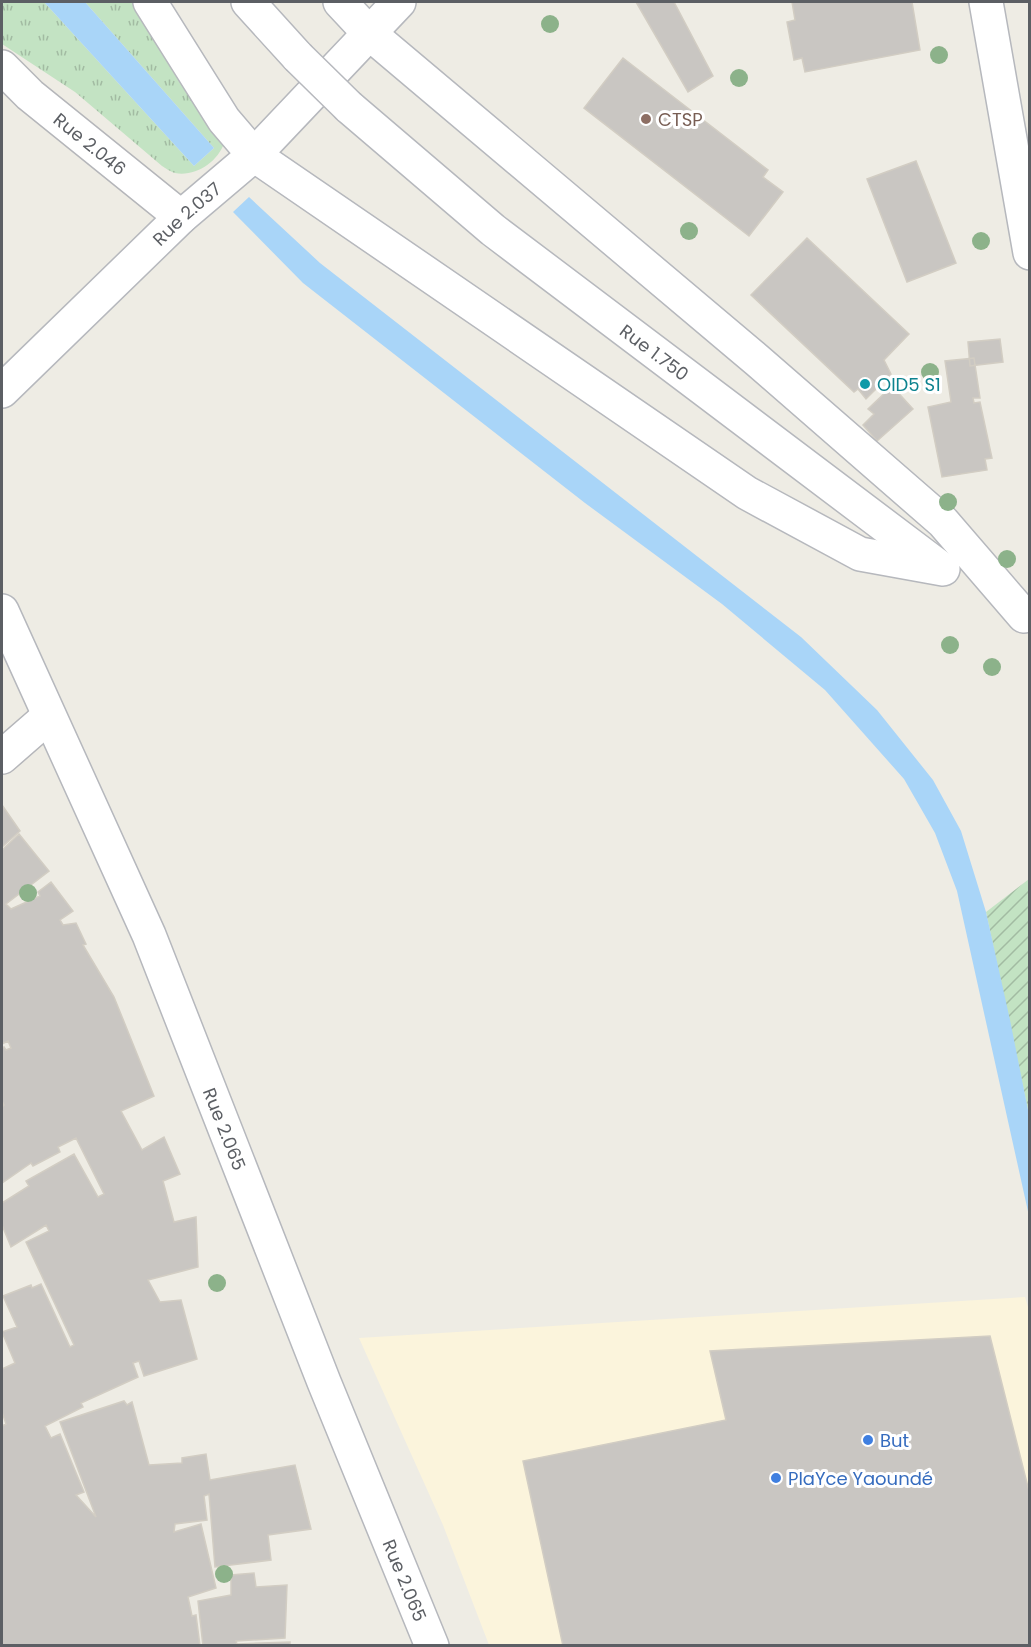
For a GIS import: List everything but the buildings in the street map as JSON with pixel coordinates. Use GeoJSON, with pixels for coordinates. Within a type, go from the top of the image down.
{"type":"FeatureCollection","features":[{"type":"Feature","properties":{"kind":"main road"},"geometry":{"type":"LineString","coordinates":[[150,2],[224,120],[254,155],[747,493],[860,554],[943,569]]}},
{"type":"Feature","properties":{"kind":"main road","name":"Rue 1.750"},"geometry":{"type":"LineString","coordinates":[[248,2],[298,57],[349,107],[493,230],[943,569],[1027,618]]}},
{"type":"Feature","properties":{"kind":"main road"},"geometry":{"type":"LineString","coordinates":[[340,2],[369,33],[758,361],[943,522],[1027,618]]}},
{"type":"Feature","properties":{"kind":"main road","name":"Rue 2.037"},"geometry":{"type":"LineString","coordinates":[[2,391],[181,217],[254,155],[399,2]]}},
{"type":"Feature","properties":{"kind":"main road"},"geometry":{"type":"LineString","coordinates":[[986,2],[1029,253]]}},
{"type":"Feature","properties":{"kind":"main road","name":"Rue 2.046"},"geometry":{"type":"LineString","coordinates":[[2,67],[30,95],[181,217]]}},
{"type":"Feature","properties":{"kind":"main road","name":"Rue 2.065"},"geometry":{"type":"LineString","coordinates":[[2,615],[149,935],[324,1382],[432,1646]]}},
{"type":"Feature","properties":{"kind":"main road"},"geometry":{"type":"LineString","coordinates":[[2,757],[49,716]]}},
{"type":"Feature","properties":{"kind":"shaded area","name":"PlaYce Yaoundé"},"geometry":{"type":"Polygon","coordinates":[[[1025,1297],[1030,1314],[1029,1645],[489,1645],[443,1525],[359,1338],[1025,1297]]]}},
{"type":"Feature","properties":{"kind":"green space"},"geometry":{"type":"Polygon","coordinates":[[[2,2],[44,2],[194,166],[214,148],[85,2],[136,2],[224,143],[217,156],[205,167],[190,173],[175,173],[162,166],[75,92],[2,44],[2,2]]]}},
{"type":"Feature","properties":{"kind":"green space"},"geometry":{"type":"Polygon","coordinates":[[[1029,879],[1029,1115],[986,912],[1029,879]]]}},
{"type":"Feature","properties":{"kind":"water"},"geometry":{"type":"Polygon","coordinates":[[[44,2],[85,2],[214,148],[194,166],[44,2]]]}},
{"type":"Feature","properties":{"kind":"water"},"geometry":{"type":"Polygon","coordinates":[[[249,197],[320,263],[801,637],[877,710],[933,780],[961,831],[986,912],[1010,1020],[1029,1115],[1029,1216],[957,891],[935,833],[904,779],[825,690],[722,604],[585,503],[303,283],[233,212],[249,197]]]}},
{"type":"Feature","properties":{"kind":"place","name":"CTSP"},"geometry":{"type":"Point","coordinates":[646,119]}},
{"type":"Feature","properties":{"kind":"place","name":"OID5 S1"},"geometry":{"type":"Point","coordinates":[865,384]}},
{"type":"Feature","properties":{"kind":"place","name":"But"},"geometry":{"type":"Point","coordinates":[868,1440]}},
{"type":"Feature","properties":{"kind":"place","name":"PlaYce Yaoundé"},"geometry":{"type":"Point","coordinates":[776,1478]}}]}
